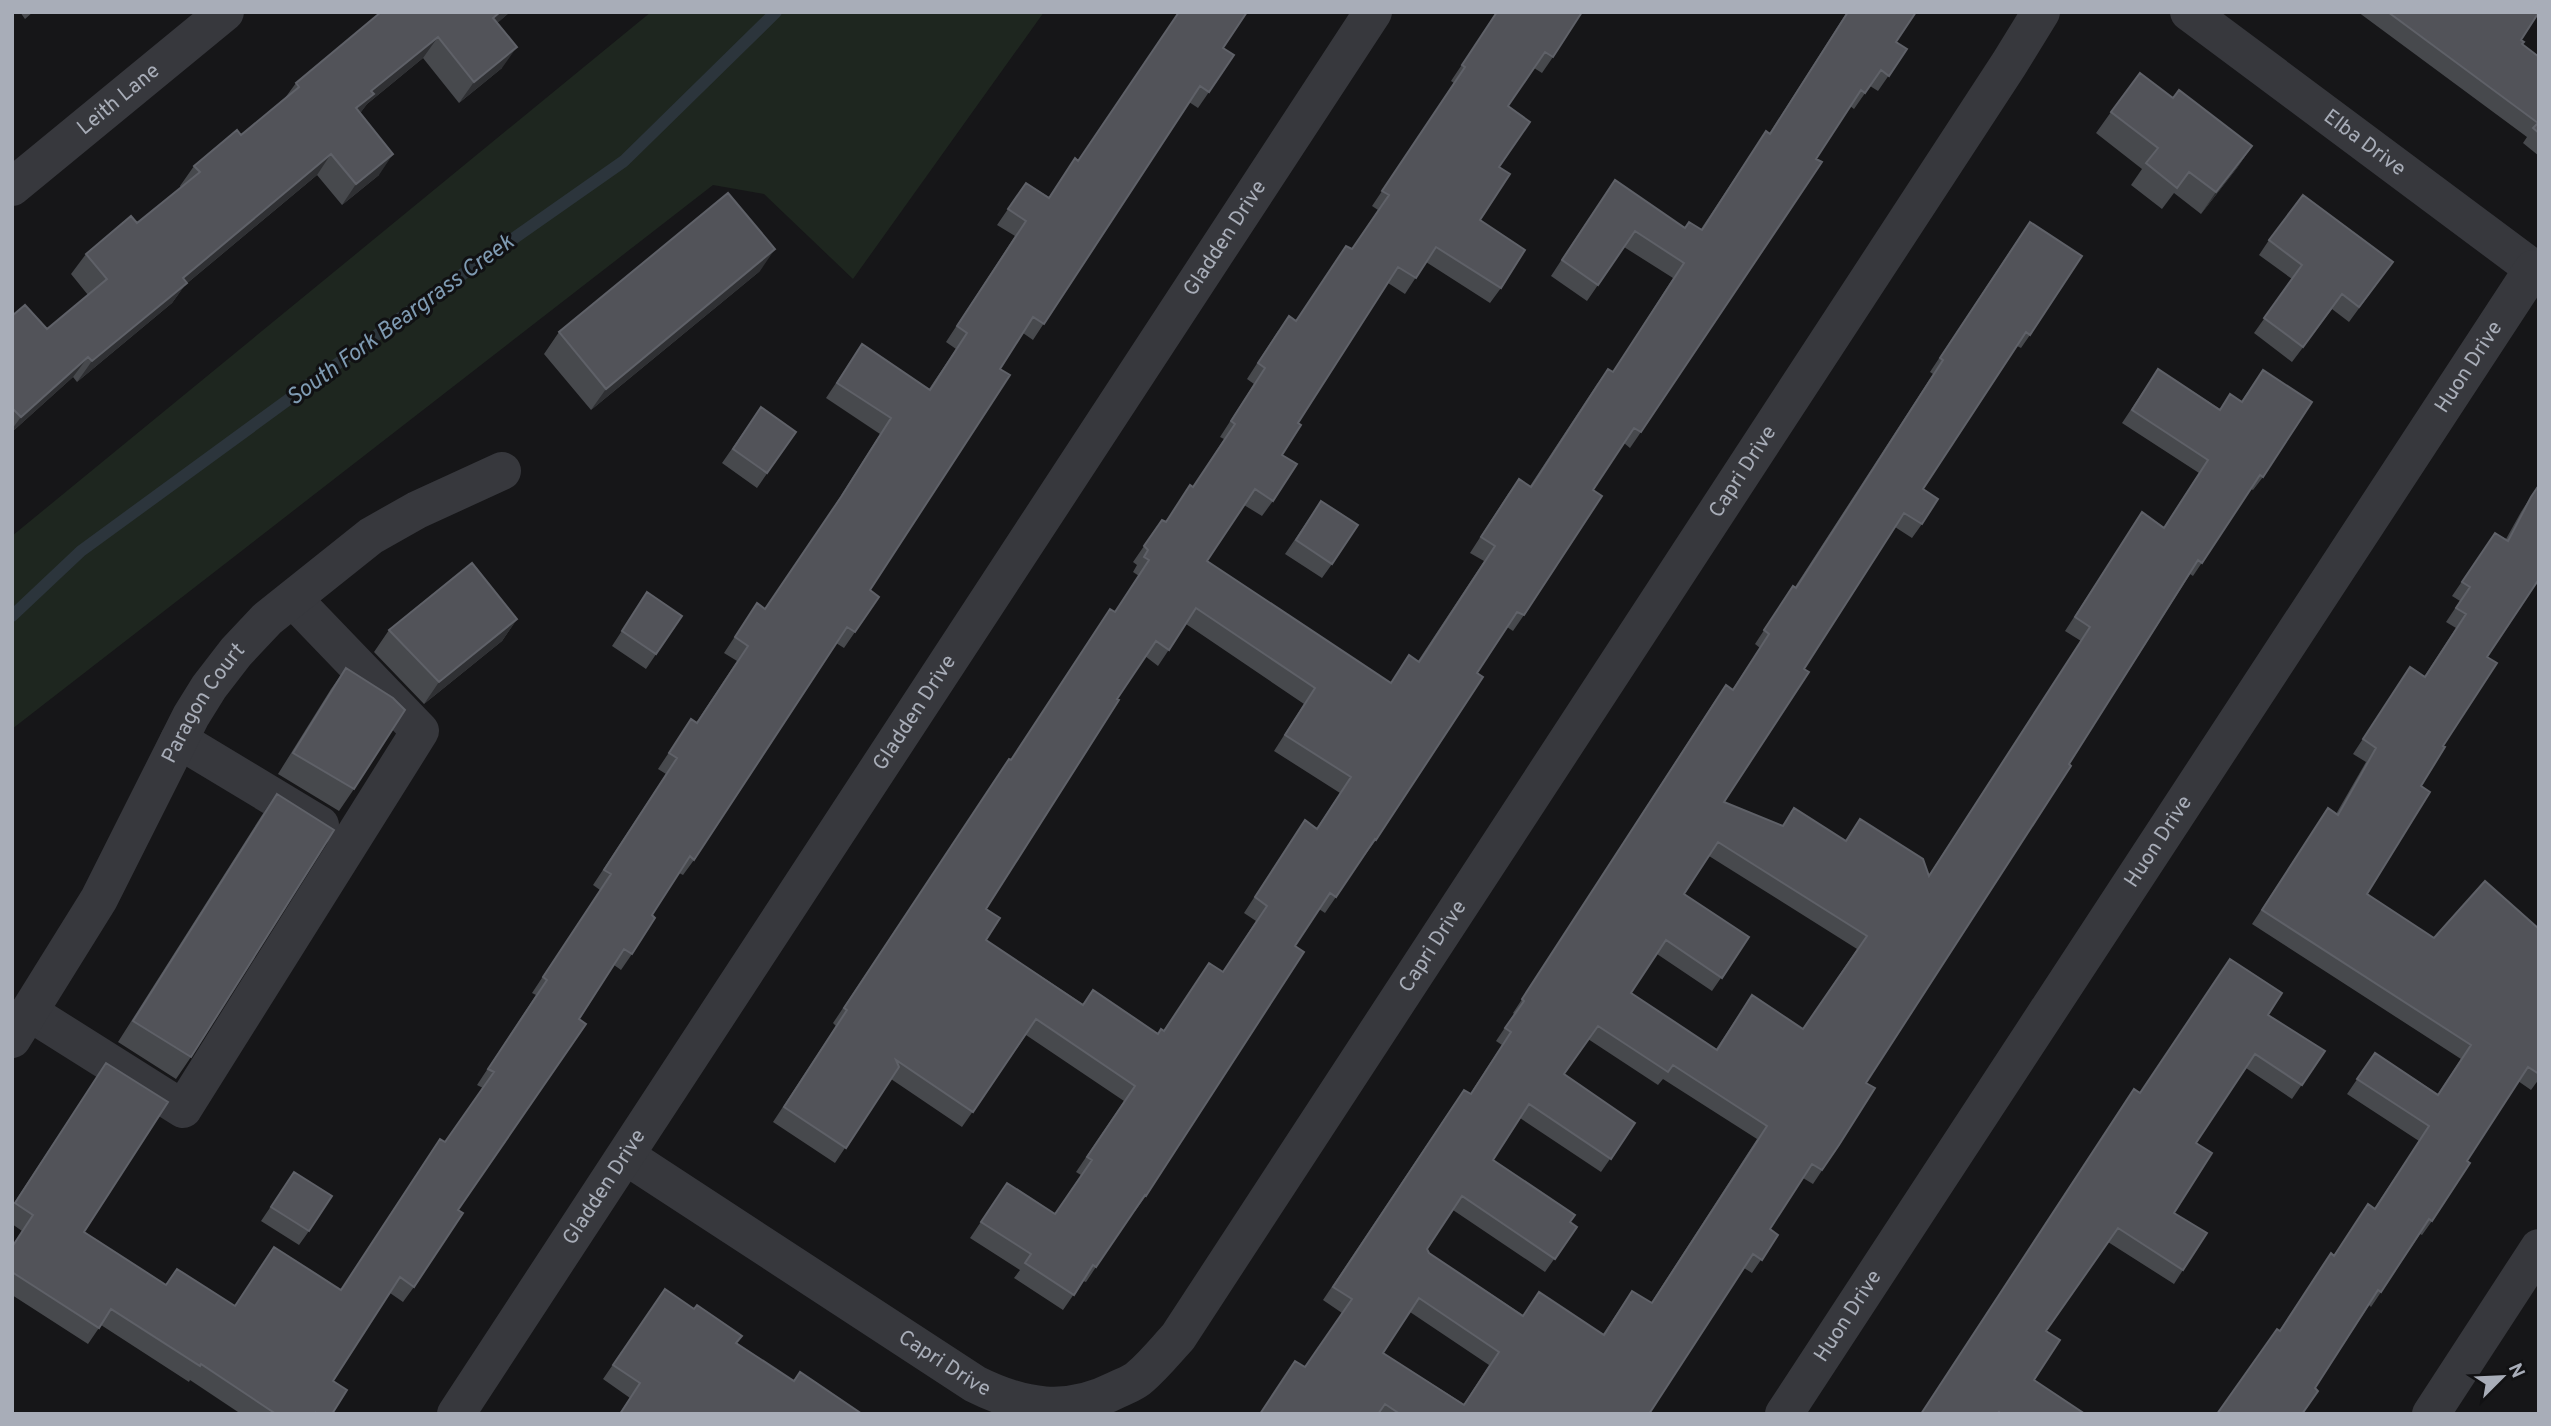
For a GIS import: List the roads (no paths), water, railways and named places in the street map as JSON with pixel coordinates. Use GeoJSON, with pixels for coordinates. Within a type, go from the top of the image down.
{"type":"FeatureCollection","features":[{"type":"Feature","properties":{"kind":"street","name":"Leith Lane"},"geometry":{"type":"LineString","coordinates":[[12,187],[225,12]]}},
{"type":"Feature","properties":{"kind":"street","name":"Gladden Drive"},"geometry":{"type":"LineString","coordinates":[[456,1414],[1373,12]]}},
{"type":"Feature","properties":{"kind":"street","name":"Capri Drive"},"geometry":{"type":"LineString","coordinates":[[626,1156],[975,1384],[1000,1396],[1045,1406],[1072,1405],[1099,1399],[1139,1379],[1178,1337],[2002,76],[2041,12]]}},
{"type":"Feature","properties":{"kind":"street","name":"Elba Drive"},"geometry":{"type":"LineString","coordinates":[[2189,12],[2536,271]]}},
{"type":"Feature","properties":{"kind":"street","name":"Huon Drive"},"geometry":{"type":"LineString","coordinates":[[1784,1414],[2536,271]]}},
{"type":"Feature","properties":{"kind":"street","name":"Paragon Court"},"geometry":{"type":"LineString","coordinates":[[21,1025],[99,899],[179,740],[209,687],[236,652],[267,619],[371,536],[417,510],[502,471]]}},
{"type":"Feature","properties":{"kind":"street"},"geometry":{"type":"LineString","coordinates":[[21,1025],[183,1109],[420,732],[293,599]]}},
{"type":"Feature","properties":{"kind":"street"},"geometry":{"type":"LineString","coordinates":[[179,740],[349,842]]}},
{"type":"Feature","properties":{"kind":"street"},"geometry":{"type":"LineString","coordinates":[[2431,1414],[2539,1248]]}},
{"type":"Feature","properties":{"kind":"waterway","name":"South Fork Beargrass Creek"},"geometry":{"type":"LineString","coordinates":[[12,616],[81,551],[396,321],[624,161],[776,12]]}}]}
